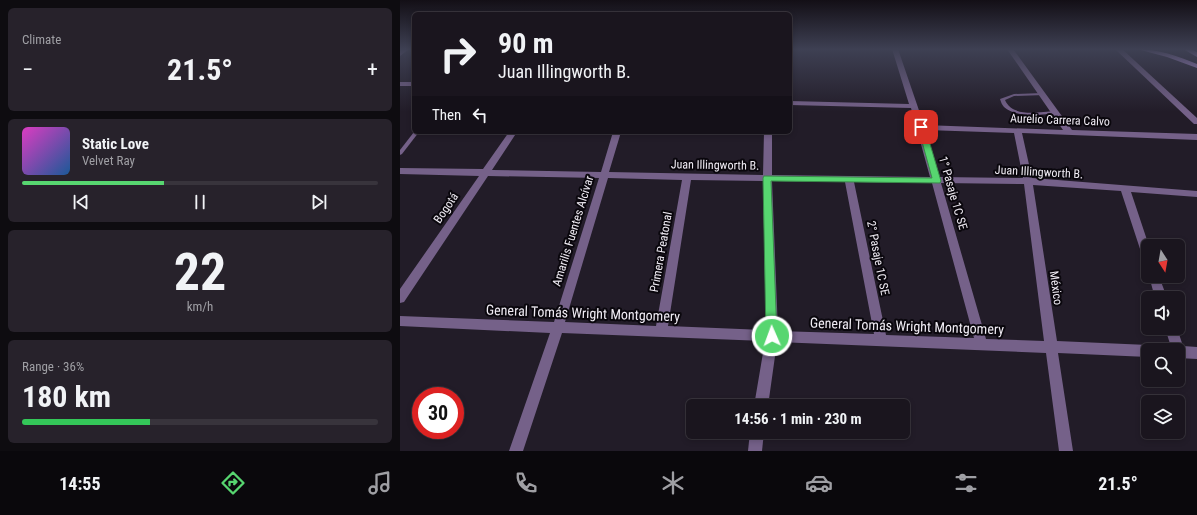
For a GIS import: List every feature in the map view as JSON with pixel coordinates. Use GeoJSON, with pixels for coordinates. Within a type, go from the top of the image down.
{"type":"FeatureCollection","features":[{"type":"Feature","properties":{"kind":"street","name":"1° Pasaje 1C SE"},"geometry":{"type":"LineString","coordinates":[[902,70],[937,181],[982,345]]}},
{"type":"Feature","properties":{"kind":"street"},"geometry":{"type":"LineString","coordinates":[[1025,70],[1069,132]]}},
{"type":"Feature","properties":{"kind":"street"},"geometry":{"type":"LineString","coordinates":[[1141,70],[1197,122]]}},
{"type":"Feature","properties":{"kind":"street"},"geometry":{"type":"LineString","coordinates":[[400,84],[412,84]]}},
{"type":"Feature","properties":{"kind":"street"},"geometry":{"type":"LineString","coordinates":[[792,103],[914,106]]}},
{"type":"Feature","properties":{"kind":"street","name":"Aurelio Carrera Calvo"},"geometry":{"type":"LineString","coordinates":[[921,127],[1197,137]]}},
{"type":"Feature","properties":{"kind":"street","name":"México"},"geometry":{"type":"LineString","coordinates":[[1017,130],[1028,182],[1066,451]]}},
{"type":"Feature","properties":{"kind":"street","name":"Bogotá"},"geometry":{"type":"LineString","coordinates":[[400,298],[512,134]]}},
{"type":"Feature","properties":{"kind":"street","name":"Amarilis Fuentes Alcívar"},"geometry":{"type":"LineString","coordinates":[[516,451],[558,327],[616,134]]}},
{"type":"Feature","properties":{"kind":"street"},"geometry":{"type":"LineString","coordinates":[[762,399],[772,336],[767,178],[768,134]]}},
{"type":"Feature","properties":{"kind":"street","name":"Juan Illingworth B."},"geometry":{"type":"LineString","coordinates":[[400,171],[1028,182],[1197,194]]}},
{"type":"Feature","properties":{"kind":"street","name":"Primera Peatonal"},"geometry":{"type":"LineString","coordinates":[[661,331],[687,177]]}},
{"type":"Feature","properties":{"kind":"street","name":"2° Pasaje 1C SE"},"geometry":{"type":"LineString","coordinates":[[849,180],[881,340]]}},
{"type":"Feature","properties":{"kind":"street"},"geometry":{"type":"LineString","coordinates":[[1126,188],[1142,239]]}},
{"type":"Feature","properties":{"kind":"street","name":"General Tomás Wright Montgomery"},"geometry":{"type":"LineString","coordinates":[[400,320],[1141,351]]}},
{"type":"Feature","properties":{"kind":"street"},"geometry":{"type":"LineString","coordinates":[[1185,352],[1197,353]]}},
{"type":"Feature","properties":{"kind":"street"},"geometry":{"type":"LineString","coordinates":[[755,451],[757,439]]}},
{"type":"Feature","properties":{"kind":"lane"},"geometry":{"type":"LineString","coordinates":[[1042,94],[1014,95],[1002,99],[1006,106],[1017,112],[1055,112]]}},
{"type":"Feature","properties":{"kind":"lane"},"geometry":{"type":"LineString","coordinates":[[400,153],[415,134]]}},
{"type":"Feature","properties":{"kind":"route"},"geometry":{"type":"LineString","coordinates":[[772,336],[767,178],[937,181],[921,127]]}}]}
